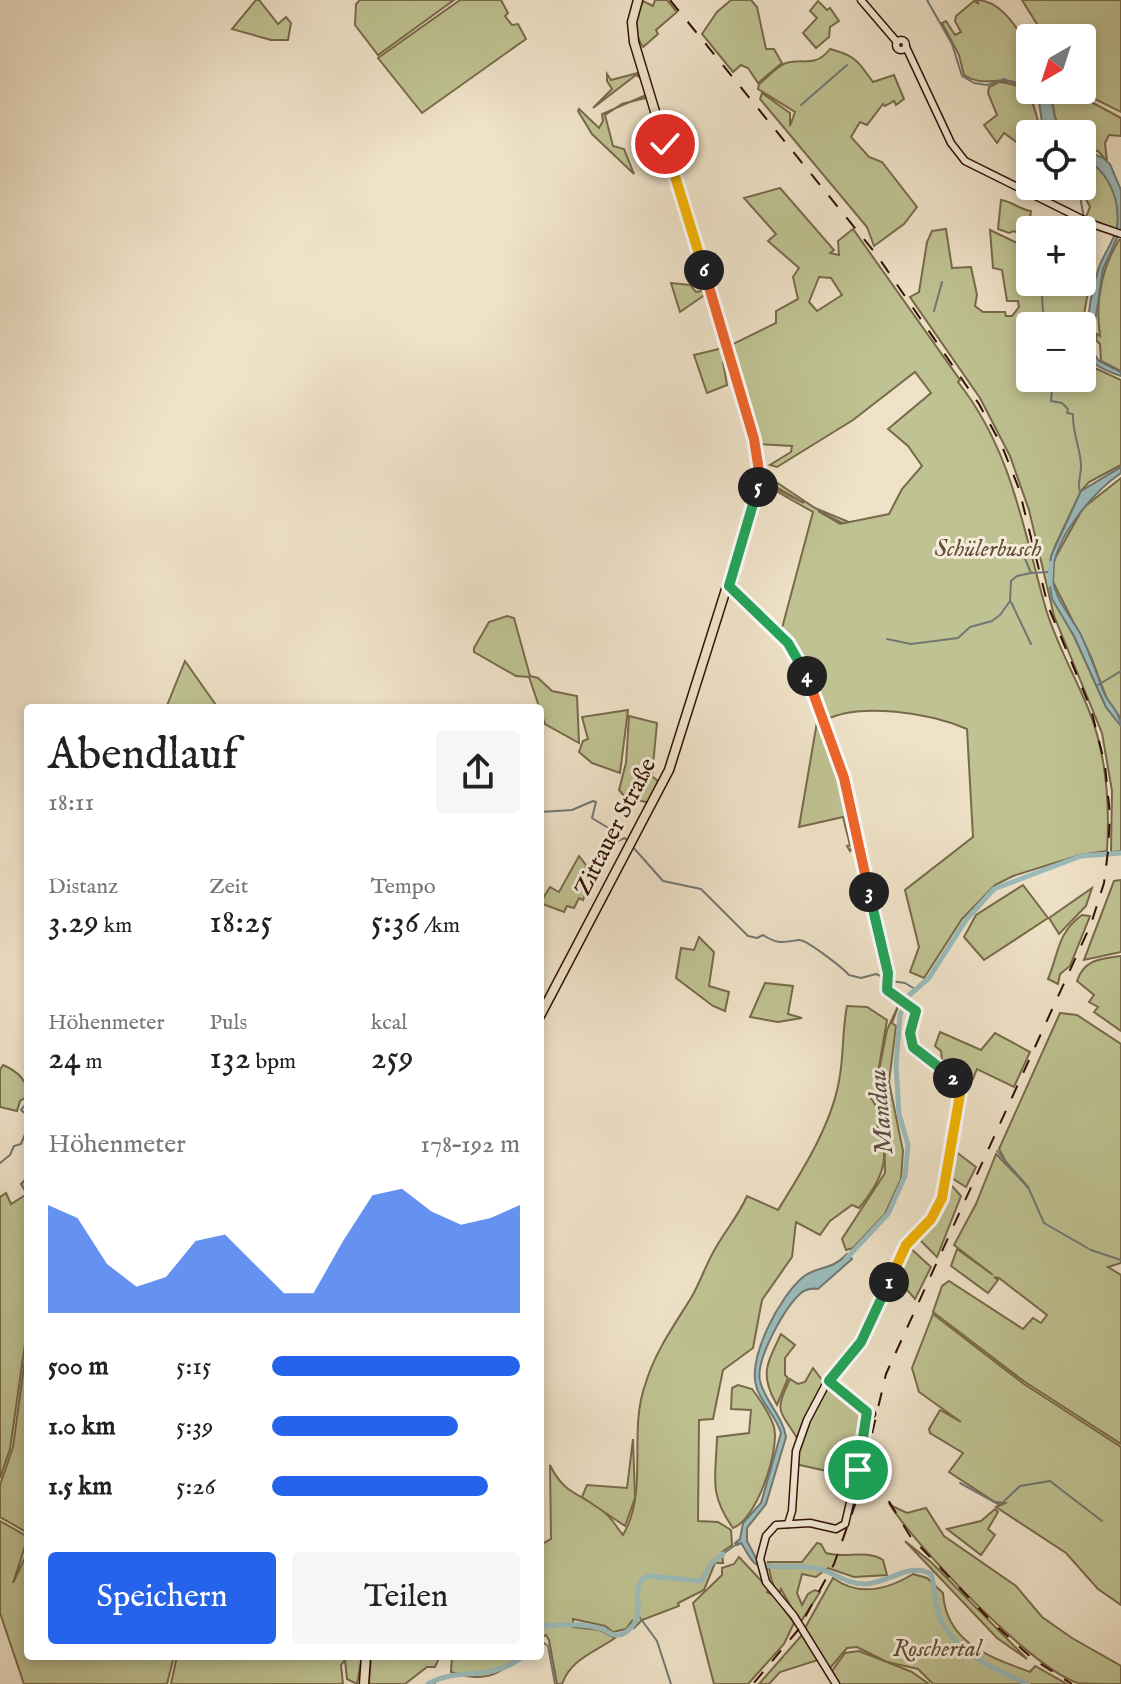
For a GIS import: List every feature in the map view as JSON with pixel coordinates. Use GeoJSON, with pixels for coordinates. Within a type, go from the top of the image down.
{"type":"FeatureCollection","features":[{"type":"Feature","properties":{"kind":"main road","name":"Zittauer Straße"},"geometry":{"type":"LineString","coordinates":[[544,1009],[669,770],[757,491],[756,450],[634,42],[632,22],[638,0]]}},
{"type":"Feature","properties":{"kind":"main road"},"geometry":{"type":"LineString","coordinates":[[861,0],[898,41],[897,47],[904,48],[911,59],[959,156],[972,167],[1121,234]]}},
{"type":"Feature","properties":{"kind":"main road"},"geometry":{"type":"LineString","coordinates":[[729,586],[788,643],[802,663],[844,778],[888,980],[887,990],[915,1012],[910,1033],[913,1047],[954,1080],[960,1091],[944,1193],[931,1219],[904,1248],[861,1342],[829,1381],[798,1442],[788,1524]]}},
{"type":"Feature","properties":{"kind":"main road"},"geometry":{"type":"LineString","coordinates":[[829,1381],[869,1413],[845,1524],[833,1529],[815,1524],[776,1525],[766,1536],[760,1559],[766,1582],[799,1625],[836,1684]]}},
{"type":"Feature","properties":{"kind":"main road"},"geometry":{"type":"LineString","coordinates":[[364,1680],[366,1660]]}},
{"type":"Feature","properties":{"kind":"green space"},"geometry":{"type":"Polygon","coordinates":[[[256,0],[278,24],[286,17],[291,23],[288,40],[271,40],[232,29],[256,0]]]}},
{"type":"Feature","properties":{"kind":"green space"},"geometry":{"type":"Polygon","coordinates":[[[360,0],[454,0],[378,55],[355,25],[356,4],[360,0]]]}},
{"type":"Feature","properties":{"kind":"green space"},"geometry":{"type":"Polygon","coordinates":[[[460,0],[501,0],[508,13],[505,16],[512,25],[518,24],[526,39],[422,113],[378,58],[460,0]]]}},
{"type":"Feature","properties":{"kind":"green space"},"geometry":{"type":"Polygon","coordinates":[[[655,0],[667,0],[677,12],[656,30],[658,34],[643,47],[636,30],[638,12],[643,1],[653,6],[655,0]]]}},
{"type":"Feature","properties":{"kind":"green space"},"geometry":{"type":"Polygon","coordinates":[[[731,0],[751,0],[757,7],[766,49],[774,49],[782,63],[758,83],[748,68],[741,65],[733,72],[702,34],[717,12],[731,0]]]}},
{"type":"Feature","properties":{"kind":"green space"},"geometry":{"type":"Polygon","coordinates":[[[976,0],[995,6],[1016,28],[1016,82],[980,81],[964,75],[959,55],[942,23],[946,21],[955,35],[961,32],[955,21],[956,16],[974,1],[979,4],[976,0]]]}},
{"type":"Feature","properties":{"kind":"green space"},"geometry":{"type":"Polygon","coordinates":[[[1022,0],[1121,0],[1121,112],[1096,100],[1096,24],[1037,24],[1022,0]]]}},
{"type":"Feature","properties":{"kind":"green space"},"geometry":{"type":"Polygon","coordinates":[[[818,1],[827,10],[830,8],[839,21],[830,27],[829,37],[816,48],[803,33],[817,18],[810,11],[818,1]]]}},
{"type":"Feature","properties":{"kind":"green space"},"geometry":{"type":"Polygon","coordinates":[[[830,49],[856,61],[873,82],[894,75],[904,99],[896,105],[894,101],[885,106],[883,104],[867,125],[860,122],[851,137],[869,157],[882,162],[917,207],[904,224],[874,246],[867,227],[760,99],[762,93],[790,113],[790,126],[795,112],[758,89],[759,84],[783,65],[814,60],[830,49]]]}},
{"type":"Feature","properties":{"kind":"green space"},"geometry":{"type":"Polygon","coordinates":[[[638,73],[640,78],[636,75],[593,108],[612,89],[607,74],[611,80],[638,73]]]}},
{"type":"Feature","properties":{"kind":"green space"},"geometry":{"type":"Polygon","coordinates":[[[999,82],[1016,86],[1016,104],[1033,104],[1038,120],[1016,120],[1016,142],[1004,133],[997,143],[984,125],[997,115],[988,93],[989,87],[999,82]]]}},
{"type":"Feature","properties":{"kind":"green space"},"geometry":{"type":"Polygon","coordinates":[[[1053,104],[1095,104],[1121,118],[1121,136],[1109,135],[1105,143],[1107,161],[1096,151],[1096,120],[1057,120],[1053,104]]]}},
{"type":"Feature","properties":{"kind":"green space"},"geometry":{"type":"Polygon","coordinates":[[[616,108],[605,115],[613,146],[624,149],[634,174],[592,134],[578,111],[599,128],[603,121],[602,114],[616,108]]]}},
{"type":"Feature","properties":{"kind":"green space"},"geometry":{"type":"Polygon","coordinates":[[[1096,166],[1112,187],[1117,208],[1117,230],[1096,221],[1096,216],[1086,216],[1090,207],[1086,200],[1096,200],[1096,166]]]}},
{"type":"Feature","properties":{"kind":"green space","name":"Schülerbusch"},"geometry":{"type":"Polygon","coordinates":[[[780,188],[834,250],[830,253],[839,255],[838,241],[853,229],[960,380],[958,382],[991,434],[1003,461],[1049,619],[1088,708],[1099,742],[1107,796],[1107,851],[1080,855],[1013,876],[995,885],[962,919],[924,978],[910,972],[919,947],[905,890],[973,837],[967,729],[934,718],[896,712],[857,712],[825,720],[804,663],[739,594],[732,582],[761,481],[804,503],[766,481],[770,478],[815,508],[849,522],[842,523],[818,511],[840,524],[889,514],[902,489],[922,466],[908,446],[888,429],[931,393],[915,372],[853,420],[777,467],[770,465],[791,452],[792,446],[758,444],[731,345],[776,323],[776,311],[798,299],[793,277],[799,268],[768,241],[776,234],[744,198],[780,188]],[[819,277],[809,302],[817,311],[842,295],[831,278],[819,277]],[[762,483],[737,583],[743,597],[781,632],[813,512],[762,483]]]}},
{"type":"Feature","properties":{"kind":"green space"},"geometry":{"type":"Polygon","coordinates":[[[1001,200],[1031,211],[1030,216],[1016,216],[1016,232],[998,229],[1001,200]]]}},
{"type":"Feature","properties":{"kind":"green space"},"geometry":{"type":"Polygon","coordinates":[[[946,229],[952,268],[971,267],[977,295],[975,306],[983,312],[1005,312],[1006,316],[1012,316],[1019,307],[1018,301],[1007,301],[1002,270],[993,268],[990,230],[1016,242],[1016,296],[1087,296],[1084,312],[1016,312],[1016,392],[1096,392],[1096,369],[1121,380],[1121,465],[1089,482],[1081,491],[1050,561],[1050,586],[1053,599],[1074,636],[1106,707],[1121,726],[1121,851],[1111,852],[1112,791],[1102,733],[1054,616],[1029,510],[1010,456],[980,398],[910,297],[919,292],[927,242],[932,231],[946,229]]]}},
{"type":"Feature","properties":{"kind":"green space"},"geometry":{"type":"Polygon","coordinates":[[[1121,240],[1121,371],[1101,361],[1100,344],[1096,340],[1097,334],[1100,336],[1098,311],[1101,286],[1108,263],[1121,240]]]}},
{"type":"Feature","properties":{"kind":"green space"},"geometry":{"type":"Polygon","coordinates":[[[671,283],[690,285],[696,292],[706,290],[706,294],[680,312],[671,283]]]}},
{"type":"Feature","properties":{"kind":"green space"},"geometry":{"type":"Polygon","coordinates":[[[723,348],[727,360],[723,362],[727,385],[707,393],[694,355],[723,348]]]}},
{"type":"Feature","properties":{"kind":"green space"},"geometry":{"type":"Polygon","coordinates":[[[1121,478],[1121,719],[1107,699],[1091,657],[1053,582],[1054,560],[1083,508],[1121,478]]]}},
{"type":"Feature","properties":{"kind":"green space"},"geometry":{"type":"Polygon","coordinates":[[[507,616],[514,618],[530,676],[538,678],[552,691],[577,696],[579,743],[545,724],[544,704],[538,704],[529,677],[516,676],[474,652],[489,622],[507,616]]]}},
{"type":"Feature","properties":{"kind":"green space"},"geometry":{"type":"Polygon","coordinates":[[[185,661],[215,704],[168,704],[185,661]]]}},
{"type":"Feature","properties":{"kind":"green space"},"geometry":{"type":"Polygon","coordinates":[[[628,710],[620,773],[592,763],[579,752],[583,741],[588,739],[582,717],[628,710]]]}},
{"type":"Feature","properties":{"kind":"green space"},"geometry":{"type":"Polygon","coordinates":[[[629,716],[657,723],[652,776],[660,783],[650,803],[625,797],[619,790],[626,763],[629,716]]]}},
{"type":"Feature","properties":{"kind":"green space"},"geometry":{"type":"Polygon","coordinates":[[[820,721],[843,779],[856,844],[850,851],[843,817],[799,827],[817,722],[820,721]]]}},
{"type":"Feature","properties":{"kind":"green space"},"geometry":{"type":"Polygon","coordinates":[[[579,856],[586,865],[585,872],[592,877],[583,900],[579,898],[574,908],[567,906],[564,912],[544,904],[544,897],[550,887],[559,892],[579,856]]]}},
{"type":"Feature","properties":{"kind":"green space"},"geometry":{"type":"Polygon","coordinates":[[[1121,880],[1121,952],[1084,960],[1114,881],[1121,880]]]}},
{"type":"Feature","properties":{"kind":"green space"},"geometry":{"type":"Polygon","coordinates":[[[1023,885],[1048,918],[984,960],[964,937],[976,915],[1023,885]]]}},
{"type":"Feature","properties":{"kind":"green space"},"geometry":{"type":"Polygon","coordinates":[[[1092,888],[1086,906],[1059,934],[1049,918],[1092,888]]]}},
{"type":"Feature","properties":{"kind":"green space"},"geometry":{"type":"Polygon","coordinates":[[[1082,915],[1090,916],[1070,966],[1060,974],[1058,984],[1048,979],[1060,944],[1068,929],[1082,915]]]}},
{"type":"Feature","properties":{"kind":"green space"},"geometry":{"type":"Polygon","coordinates":[[[699,937],[714,952],[709,986],[729,992],[725,1011],[713,1006],[676,978],[681,948],[694,950],[699,937]]]}},
{"type":"Feature","properties":{"kind":"green space"},"geometry":{"type":"Polygon","coordinates":[[[1121,956],[1121,1031],[1094,1012],[1098,1007],[1089,1002],[1094,995],[1077,981],[1089,964],[1121,956]]]}},
{"type":"Feature","properties":{"kind":"green space"},"geometry":{"type":"Polygon","coordinates":[[[765,983],[793,986],[788,1014],[802,1018],[778,1022],[750,1017],[765,983]]]}},
{"type":"Feature","properties":{"kind":"green space"},"geometry":{"type":"Polygon","coordinates":[[[899,1004],[892,1023],[896,1026],[889,1082],[903,1151],[901,1179],[885,1214],[853,1248],[846,1250],[842,1239],[885,1173],[884,1121],[875,1090],[887,1030],[899,1004]]]}},
{"type":"Feature","properties":{"kind":"green space"},"geometry":{"type":"Polygon","coordinates":[[[847,1006],[867,1007],[887,1020],[874,1096],[870,1097],[875,1104],[880,1126],[877,1126],[882,1134],[878,1136],[884,1155],[883,1164],[876,1183],[859,1208],[852,1205],[830,1221],[820,1235],[796,1222],[792,1257],[762,1300],[753,1348],[723,1370],[713,1419],[699,1420],[698,1521],[718,1522],[731,1530],[732,1545],[722,1552],[723,1563],[715,1563],[704,1590],[678,1603],[679,1606],[642,1620],[634,1628],[632,1621],[626,1629],[613,1632],[605,1626],[573,1619],[573,1627],[600,1630],[615,1638],[577,1662],[562,1684],[557,1684],[549,1640],[544,1636],[544,1543],[551,1539],[550,1465],[561,1482],[603,1511],[623,1535],[635,1499],[640,1404],[654,1362],[747,1196],[778,1210],[806,1164],[835,1098],[841,1072],[847,1006]]]}},
{"type":"Feature","properties":{"kind":"green space"},"geometry":{"type":"Polygon","coordinates":[[[1060,1013],[1077,1015],[1121,1044],[1121,1263],[1108,1267],[1121,1275],[1121,1444],[1025,1382],[933,1312],[942,1286],[949,1281],[1023,1329],[1033,1318],[1041,1323],[1047,1315],[999,1278],[994,1277],[998,1280],[988,1293],[951,1266],[957,1249],[993,1275],[954,1245],[976,1204],[996,1154],[1029,1188],[999,1149],[1060,1013]]]}},
{"type":"Feature","properties":{"kind":"green space"},"geometry":{"type":"Polygon","coordinates":[[[940,1032],[981,1050],[995,1033],[1030,1052],[1014,1087],[977,1069],[973,1079],[942,1060],[941,1051],[935,1046],[940,1032]]]}},
{"type":"Feature","properties":{"kind":"green space"},"geometry":{"type":"Polygon","coordinates":[[[3,1065],[24,1081],[24,1098],[17,1111],[0,1107],[0,1070],[3,1065]]]}},
{"type":"Feature","properties":{"kind":"green space"},"geometry":{"type":"Polygon","coordinates":[[[951,1148],[976,1167],[966,1187],[947,1175],[951,1148]]]}},
{"type":"Feature","properties":{"kind":"green space"},"geometry":{"type":"Polygon","coordinates":[[[950,1184],[961,1196],[937,1257],[917,1237],[937,1215],[950,1184]]]}},
{"type":"Feature","properties":{"kind":"green space"},"geometry":{"type":"Polygon","coordinates":[[[6,1193],[11,1204],[24,1196],[24,1351],[10,1449],[0,1478],[0,1197],[6,1193]]]}},
{"type":"Feature","properties":{"kind":"green space"},"geometry":{"type":"Polygon","coordinates":[[[908,1246],[931,1267],[915,1299],[894,1275],[908,1246]]]}},
{"type":"Feature","properties":{"kind":"green space"},"geometry":{"type":"Polygon","coordinates":[[[933,1314],[1024,1384],[1121,1447],[1121,1605],[1098,1589],[1066,1553],[996,1507],[1005,1503],[995,1502],[949,1472],[963,1453],[930,1433],[929,1429],[940,1410],[961,1422],[919,1392],[912,1368],[933,1314]]]}},
{"type":"Feature","properties":{"kind":"green space"},"geometry":{"type":"Polygon","coordinates":[[[781,1334],[795,1345],[785,1358],[785,1375],[788,1378],[777,1405],[768,1385],[767,1369],[781,1334]]]}},
{"type":"Feature","properties":{"kind":"green space"},"geometry":{"type":"Polygon","coordinates":[[[24,1366],[24,1531],[0,1517],[0,1485],[13,1447],[24,1366]]]}},
{"type":"Feature","properties":{"kind":"green space"},"geometry":{"type":"Polygon","coordinates":[[[813,1368],[825,1384],[797,1438],[780,1405],[790,1379],[798,1384],[805,1382],[813,1368]]]}},
{"type":"Feature","properties":{"kind":"green space"},"geometry":{"type":"Polygon","coordinates":[[[738,1385],[752,1389],[758,1397],[774,1427],[775,1438],[770,1467],[758,1499],[742,1522],[733,1528],[720,1505],[715,1474],[717,1437],[749,1433],[751,1410],[731,1409],[732,1388],[738,1385]]]}},
{"type":"Feature","properties":{"kind":"green space"},"geometry":{"type":"Polygon","coordinates":[[[828,1386],[862,1412],[864,1417],[854,1477],[795,1464],[806,1426],[828,1386]]]}},
{"type":"Feature","properties":{"kind":"green space"},"geometry":{"type":"Polygon","coordinates":[[[633,1439],[635,1498],[625,1526],[582,1497],[587,1485],[627,1488],[633,1439]]]}},
{"type":"Feature","properties":{"kind":"green space"},"geometry":{"type":"Polygon","coordinates":[[[890,1505],[907,1513],[926,1508],[944,1536],[1016,1586],[1042,1617],[1121,1666],[1121,1684],[1078,1683],[1033,1655],[949,1576],[890,1505]]]}},
{"type":"Feature","properties":{"kind":"green space"},"geometry":{"type":"Polygon","coordinates":[[[995,1509],[998,1512],[988,1529],[995,1535],[981,1555],[947,1529],[981,1521],[995,1509]]]}},
{"type":"Feature","properties":{"kind":"green space"},"geometry":{"type":"Polygon","coordinates":[[[0,1521],[24,1535],[24,1549],[13,1583],[24,1560],[24,1660],[173,1660],[167,1684],[24,1684],[0,1613],[0,1521]]]}},
{"type":"Feature","properties":{"kind":"green space"},"geometry":{"type":"Polygon","coordinates":[[[905,1541],[931,1562],[1027,1659],[997,1638],[905,1541]]]}},
{"type":"Feature","properties":{"kind":"green space"},"geometry":{"type":"Polygon","coordinates":[[[817,1543],[826,1553],[862,1555],[883,1560],[887,1575],[854,1577],[828,1568],[816,1577],[802,1574],[797,1593],[802,1605],[808,1594],[815,1590],[820,1592],[800,1623],[781,1589],[779,1595],[774,1587],[768,1562],[802,1562],[817,1543]]]}},
{"type":"Feature","properties":{"kind":"green space"},"geometry":{"type":"Polygon","coordinates":[[[739,1557],[769,1589],[767,1592],[773,1595],[794,1623],[784,1644],[748,1684],[714,1684],[693,1603],[722,1575],[722,1568],[734,1564],[739,1557]]]}},
{"type":"Feature","properties":{"kind":"green space","name":"Roschertal"},"geometry":{"type":"Polygon","coordinates":[[[913,1574],[927,1578],[943,1593],[952,1624],[973,1646],[1030,1672],[1035,1666],[1067,1684],[933,1684],[918,1669],[887,1662],[857,1647],[847,1648],[831,1667],[826,1665],[805,1628],[833,1578],[853,1588],[873,1589],[913,1574]]]}},
{"type":"Feature","properties":{"kind":"green space"},"geometry":{"type":"Polygon","coordinates":[[[802,1635],[818,1660],[780,1672],[769,1684],[759,1684],[802,1635]]]}},
{"type":"Feature","properties":{"kind":"green space"},"geometry":{"type":"Polygon","coordinates":[[[859,1651],[912,1672],[929,1684],[840,1684],[832,1671],[845,1653],[859,1651]]]}},
{"type":"Feature","properties":{"kind":"green space"},"geometry":{"type":"Polygon","coordinates":[[[176,1660],[345,1660],[341,1665],[343,1684],[171,1684],[176,1660]]]}},
{"type":"Feature","properties":{"kind":"green space"},"geometry":{"type":"Polygon","coordinates":[[[345,1660],[361,1660],[357,1684],[347,1679],[345,1660]]]}},
{"type":"Feature","properties":{"kind":"green space"},"geometry":{"type":"Polygon","coordinates":[[[371,1660],[438,1660],[435,1667],[427,1667],[405,1684],[369,1684],[371,1660]]]}},
{"type":"Feature","properties":{"kind":"green space"},"geometry":{"type":"Polygon","coordinates":[[[452,1660],[516,1660],[489,1676],[472,1677],[451,1672],[452,1660]]]}},
{"type":"Feature","properties":{"kind":"water"},"geometry":{"type":"Polygon","coordinates":[[[1039,104],[1052,104],[1056,120],[1042,120],[1039,104]]]}},
{"type":"Feature","properties":{"kind":"water"},"geometry":{"type":"Polygon","coordinates":[[[1096,155],[1110,164],[1121,190],[1121,229],[1103,269],[1096,316],[1096,312],[1089,312],[1092,296],[1096,296],[1096,277],[1117,228],[1118,217],[1115,196],[1096,167],[1096,155]]]}},
{"type":"Feature","properties":{"kind":"water"},"geometry":{"type":"Polygon","coordinates":[[[1096,356],[1121,372],[1121,376],[1096,364],[1096,356]]]}},
{"type":"Feature","properties":{"kind":"water"},"geometry":{"type":"Polygon","coordinates":[[[1121,467],[1121,473],[1086,505],[1065,535],[1058,550],[1053,580],[1121,726],[1106,707],[1074,636],[1052,599],[1050,586],[1051,556],[1081,491],[1121,467]]]}},
{"type":"Feature","properties":{"kind":"water"},"geometry":{"type":"Polygon","coordinates":[[[847,1254],[852,1259],[818,1289],[805,1291],[794,1300],[773,1334],[762,1360],[760,1381],[786,1437],[766,1504],[747,1528],[747,1541],[757,1560],[767,1564],[768,1569],[762,1568],[752,1560],[741,1543],[735,1543],[740,1539],[743,1523],[761,1503],[781,1433],[757,1389],[756,1362],[775,1313],[794,1286],[808,1273],[835,1264],[847,1254]]]}},
{"type":"Feature","properties":{"kind":"waterway"},"geometry":{"type":"LineString","coordinates":[[927,0],[952,44],[962,76],[974,83],[987,85],[1004,79],[1016,84]]}},
{"type":"Feature","properties":{"kind":"waterway"},"geometry":{"type":"LineString","coordinates":[[801,105],[847,65]]}},
{"type":"Feature","properties":{"kind":"waterway"},"geometry":{"type":"LineString","coordinates":[[1081,200],[1084,216]]}},
{"type":"Feature","properties":{"kind":"waterway"},"geometry":{"type":"LineString","coordinates":[[934,311],[942,282]]}},
{"type":"Feature","properties":{"kind":"waterway"},"geometry":{"type":"LineString","coordinates":[[1042,296],[1043,312]]}},
{"type":"Feature","properties":{"kind":"waterway"},"geometry":{"type":"LineString","coordinates":[[1052,392],[1051,401],[1062,403],[1068,409],[1067,413],[1073,414],[1081,460],[1080,492]]}},
{"type":"Feature","properties":{"kind":"waterway"},"geometry":{"type":"LineString","coordinates":[[1011,544],[1021,549],[1031,573],[1049,572]]}},
{"type":"Feature","properties":{"kind":"waterway","name":"Mandau"},"geometry":{"type":"LineString","coordinates":[[1050,584],[1051,563]]}},
{"type":"Feature","properties":{"kind":"waterway"},"geometry":{"type":"LineString","coordinates":[[887,639],[911,644],[958,638],[970,627],[992,621],[1000,615],[1010,601],[1011,581],[1017,576],[1031,573]]}},
{"type":"Feature","properties":{"kind":"waterway"},"geometry":{"type":"LineString","coordinates":[[1011,602],[1031,644]]}},
{"type":"Feature","properties":{"kind":"waterway"},"geometry":{"type":"LineString","coordinates":[[1098,685],[1121,671]]}},
{"type":"Feature","properties":{"kind":"waterway"},"geometry":{"type":"LineString","coordinates":[[544,812],[572,810],[596,802],[592,818],[610,829],[615,842],[625,838],[628,841]]}},
{"type":"Feature","properties":{"kind":"waterway"},"geometry":{"type":"LineString","coordinates":[[632,846],[663,881],[701,889],[748,936],[757,938],[763,935],[781,942],[803,941],[849,975],[861,978],[876,974],[885,978]]}},
{"type":"Feature","properties":{"kind":"waterway","name":"Mandau"},"geometry":{"type":"LineString","coordinates":[[846,1259],[888,1214],[905,1176],[908,1145],[899,1114],[896,1065],[900,1015],[907,997],[929,978],[966,920],[994,889],[1081,856],[1121,853]]}},
{"type":"Feature","properties":{"kind":"waterway"},"geometry":{"type":"LineString","coordinates":[[891,981],[905,983],[915,989]]}},
{"type":"Feature","properties":{"kind":"waterway"},"geometry":{"type":"LineString","coordinates":[[24,1106],[21,1110],[24,1113]]}},
{"type":"Feature","properties":{"kind":"waterway"},"geometry":{"type":"LineString","coordinates":[[0,1163],[10,1155],[14,1146],[21,1144],[24,1137]]}},
{"type":"Feature","properties":{"kind":"waterway"},"geometry":{"type":"LineString","coordinates":[[997,1151],[1029,1189],[1044,1223],[1091,1250],[1121,1260]]}},
{"type":"Feature","properties":{"kind":"waterway"},"geometry":{"type":"LineString","coordinates":[[960,1483],[1000,1505],[1020,1486],[1050,1481],[1102,1521]]}},
{"type":"Feature","properties":{"kind":"waterway"},"geometry":{"type":"LineString","coordinates":[[723,1554],[738,1543]]}},
{"type":"Feature","properties":{"kind":"waterway"},"geometry":{"type":"LineString","coordinates":[[544,1626],[592,1626],[614,1635],[622,1634],[636,1621],[638,1590],[642,1579],[648,1576],[701,1581],[711,1564],[723,1554]]}},
{"type":"Feature","properties":{"kind":"waterway","name":"Mandau"},"geometry":{"type":"LineString","coordinates":[[763,1565],[812,1568],[860,1584],[875,1583],[907,1571],[931,1574],[938,1611],[952,1637],[974,1657],[1028,1684]]}},
{"type":"Feature","properties":{"kind":"waterway"},"geometry":{"type":"LineString","coordinates":[[638,1615],[657,1641],[671,1684]]}},
{"type":"Feature","properties":{"kind":"waterway"},"geometry":{"type":"LineString","coordinates":[[544,1643],[548,1646],[555,1684]]}},
{"type":"Feature","properties":{"kind":"waterway"},"geometry":{"type":"LineString","coordinates":[[428,1684],[440,1678],[498,1670],[518,1660]]}},
{"type":"Feature","properties":{"kind":"waterway"},"geometry":{"type":"LineString","coordinates":[[434,1684],[438,1679]]}},
{"type":"Feature","properties":{"kind":"railway"},"geometry":{"type":"LineString","coordinates":[[670,0],[876,254],[979,404],[1002,446],[1019,489],[1048,606],[1091,709],[1105,765],[1110,815],[1104,883],[1091,924],[886,1374],[856,1502],[834,1564],[798,1630],[753,1684]]}},
{"type":"Feature","properties":{"kind":"railway"},"geometry":{"type":"LineString","coordinates":[[873,1448],[882,1490],[910,1536],[994,1624],[1033,1659],[1072,1684]]}},
{"type":"Feature","properties":{"kind":"route"},"geometry":{"type":"LineString","coordinates":[[665,144],[758,461],[754,504],[729,586],[796,651],[802,663],[844,778],[888,973],[887,990],[916,1011],[910,1033],[915,1051],[952,1078],[960,1091],[939,1206],[906,1245],[863,1339],[829,1381],[867,1412],[858,1470]]}}]}
